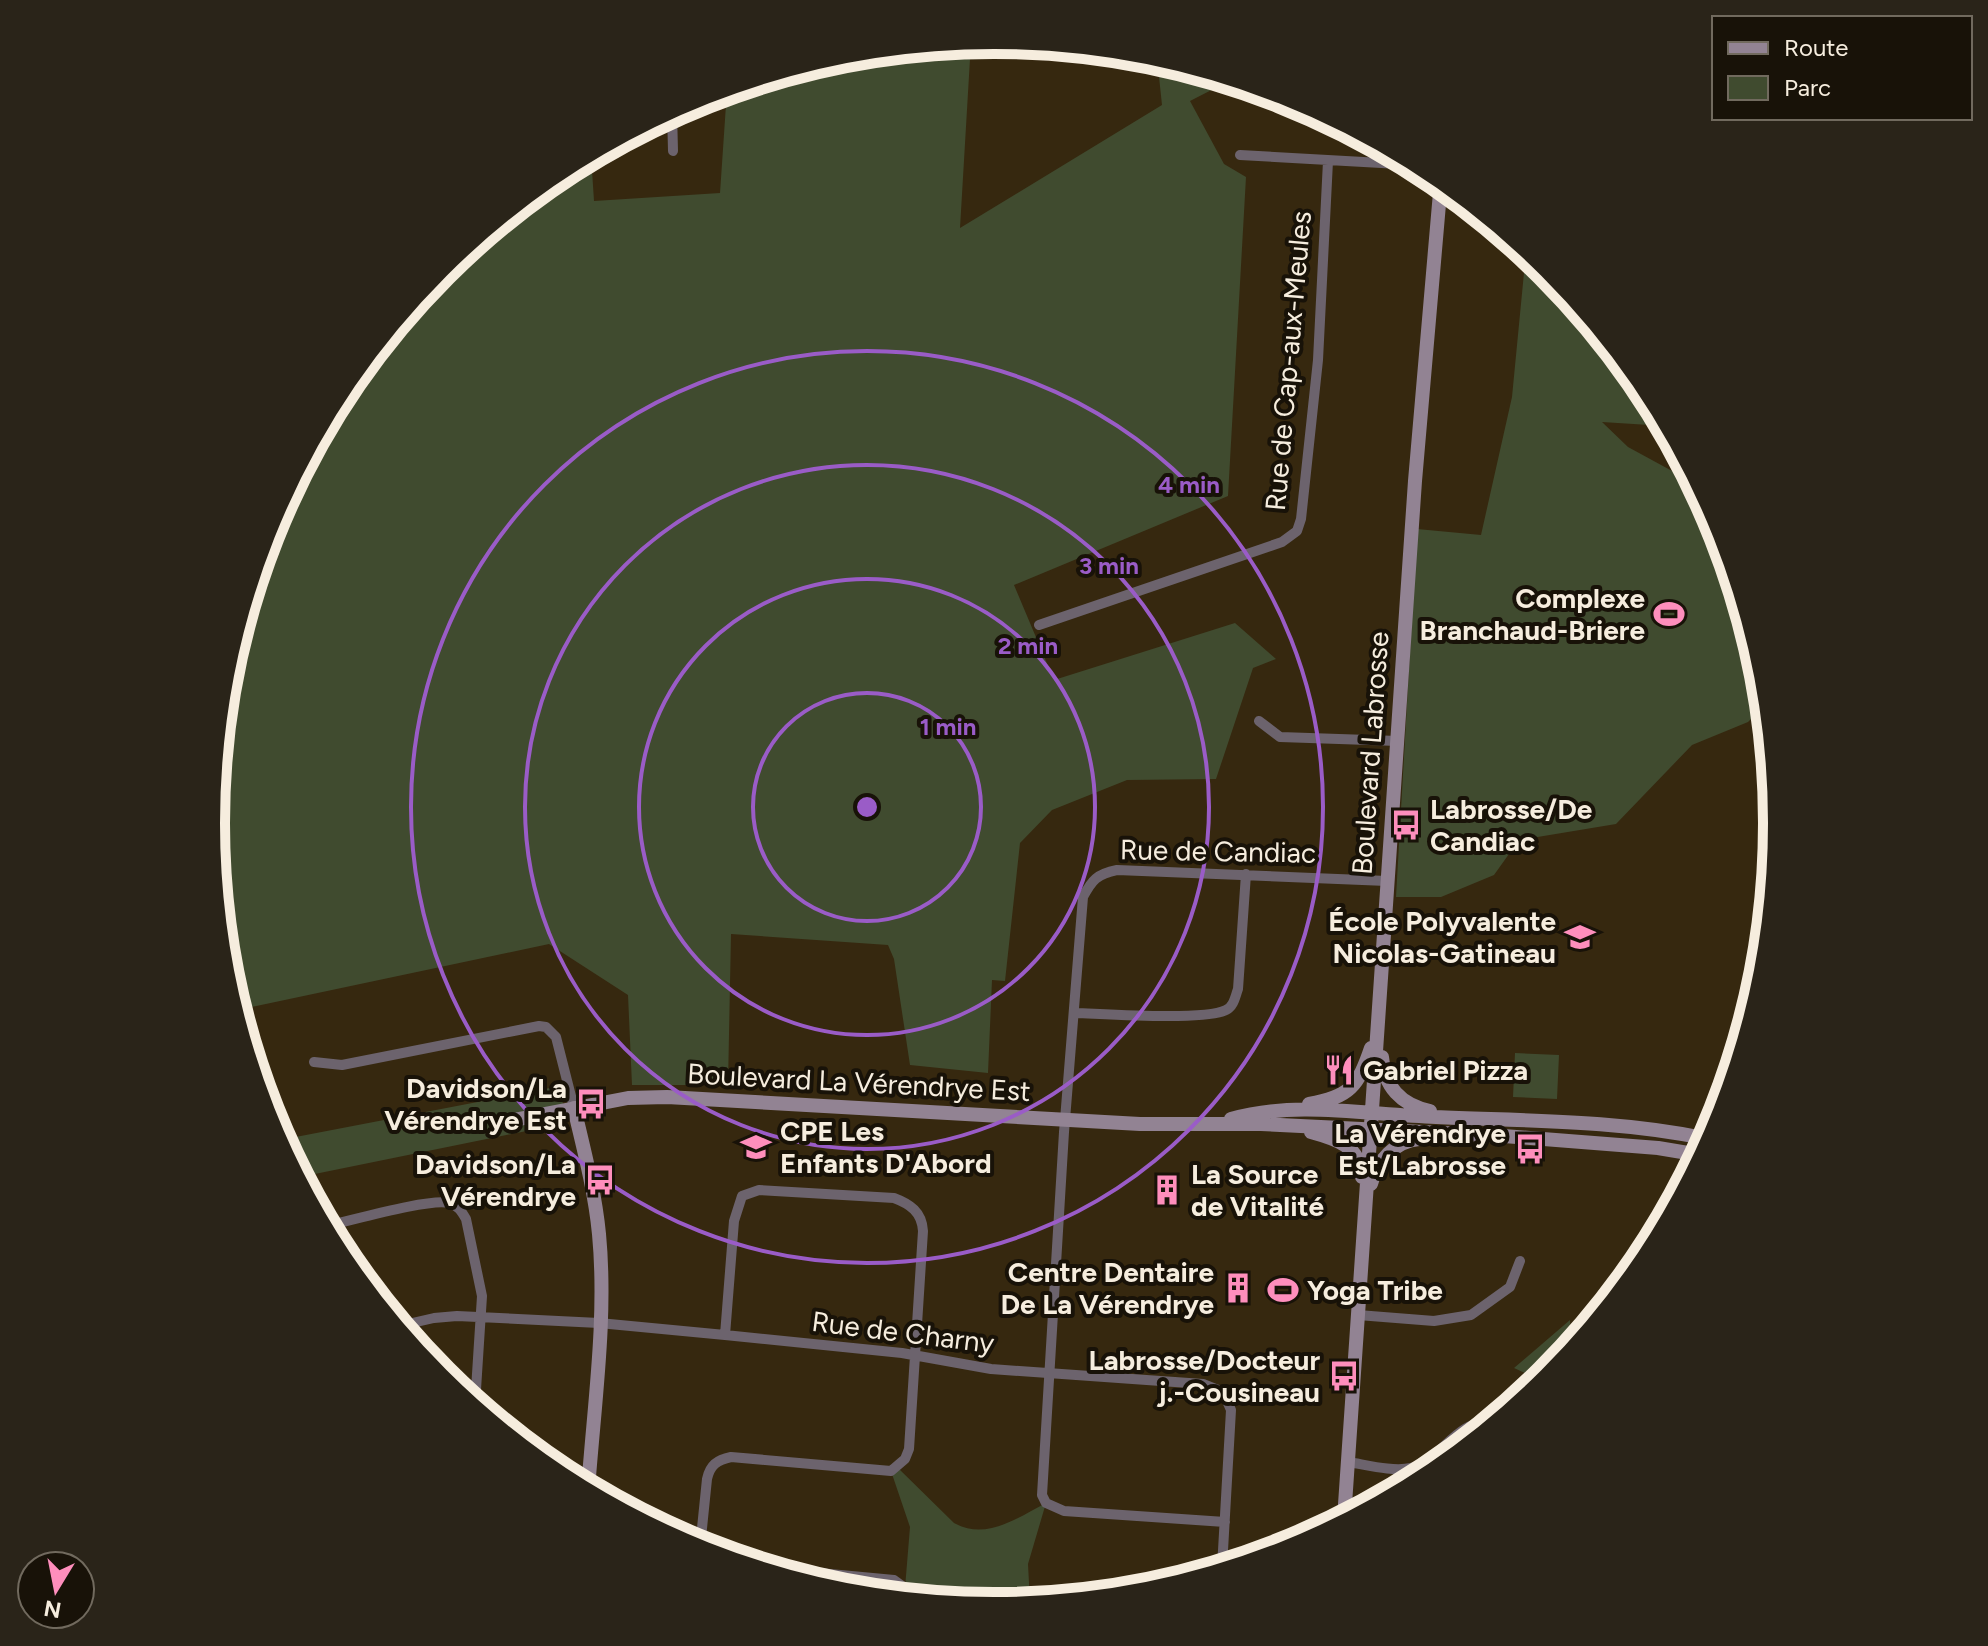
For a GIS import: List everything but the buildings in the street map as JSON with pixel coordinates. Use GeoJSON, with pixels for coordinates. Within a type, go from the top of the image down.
{"type":"FeatureCollection","features":[{"type":"Feature","properties":{"kind":"main road","name":"Boulevard Labrosse"},"geometry":{"type":"LineString","coordinates":[[1345,1507],[1416,466],[1440,197]]}},
{"type":"Feature","properties":{"kind":"main road"},"geometry":{"type":"LineString","coordinates":[[1379,1025],[1383,1069],[1396,1094],[1421,1109],[1463,1117]]}},
{"type":"Feature","properties":{"kind":"main road"},"geometry":{"type":"LineString","coordinates":[[1283,1117],[1351,1089],[1363,1072],[1379,1025]]}},
{"type":"Feature","properties":{"kind":"main road","name":"Boulevard La Vérendrye Est"},"geometry":{"type":"LineString","coordinates":[[503,1122],[628,1098],[667,1097],[1065,1120],[1215,1124],[1371,1113],[1623,1125],[1695,1137]]}},
{"type":"Feature","properties":{"kind":"main road"},"geometry":{"type":"LineString","coordinates":[[574,1108],[593,1193],[601,1276],[589,1476]]}},
{"type":"Feature","properties":{"kind":"main road"},"geometry":{"type":"LineString","coordinates":[[1283,1117],[1342,1142],[1354,1152],[1361,1170],[1365,1216]]}},
{"type":"Feature","properties":{"kind":"main road","name":"Boulevard La Vérendrye Est"},"geometry":{"type":"LineString","coordinates":[[1283,1117],[1370,1130],[1623,1145],[1688,1153]]}},
{"type":"Feature","properties":{"kind":"main road"},"geometry":{"type":"LineString","coordinates":[[1365,1216],[1373,1178],[1391,1151],[1409,1140],[1451,1135]]}},
{"type":"Feature","properties":{"kind":"street"},"geometry":{"type":"LineString","coordinates":[[672,125],[673,151]]}},
{"type":"Feature","properties":{"kind":"street"},"geometry":{"type":"LineString","coordinates":[[1240,155],[1389,164]]}},
{"type":"Feature","properties":{"kind":"street","name":"Rue de Cap-aux-Meules"},"geometry":{"type":"LineString","coordinates":[[1039,625],[1282,542],[1297,531],[1301,519],[1318,360],[1328,161]]}},
{"type":"Feature","properties":{"kind":"street"},"geometry":{"type":"LineString","coordinates":[[1259,721],[1280,737],[1398,741]]}},
{"type":"Feature","properties":{"kind":"street","name":"Rue de Candiac"},"geometry":{"type":"LineString","coordinates":[[1225,1522],[1064,1511],[1046,1503],[1041,1478],[1083,897],[1093,879],[1101,873],[1117,870],[1387,881]]}},
{"type":"Feature","properties":{"kind":"street"},"geometry":{"type":"LineString","coordinates":[[1076,1013],[1198,1015],[1227,1010],[1233,1004],[1238,989],[1246,874]]}},
{"type":"Feature","properties":{"kind":"street"},"geometry":{"type":"LineString","coordinates":[[314,1062],[342,1065],[546,1027],[556,1037],[574,1108]]}},
{"type":"Feature","properties":{"kind":"street"},"geometry":{"type":"LineString","coordinates":[[701,1534],[709,1471],[721,1459],[731,1457],[891,1471],[897,1467],[909,1449],[923,1222],[920,1216],[907,1203],[894,1198],[759,1190],[742,1196],[734,1221],[725,1335]]}},
{"type":"Feature","properties":{"kind":"street"},"geometry":{"type":"LineString","coordinates":[[338,1223],[431,1203],[456,1206],[466,1219],[482,1296],[476,1391]]}},
{"type":"Feature","properties":{"kind":"street"},"geometry":{"type":"LineString","coordinates":[[1358,1315],[1434,1321],[1471,1315],[1510,1287],[1520,1261]]}},
{"type":"Feature","properties":{"kind":"street","name":"Rue de Charny"},"geometry":{"type":"LineString","coordinates":[[411,1323],[434,1318],[481,1316],[599,1323],[916,1356],[991,1369],[1203,1384],[1223,1392],[1231,1410],[1223,1557]]}},
{"type":"Feature","properties":{"kind":"street"},"geometry":{"type":"LineString","coordinates":[[1453,1439],[1471,1425]]}},
{"type":"Feature","properties":{"kind":"street"},"geometry":{"type":"LineString","coordinates":[[1348,1462],[1414,1467]]}},
{"type":"Feature","properties":{"kind":"street"},"geometry":{"type":"LineString","coordinates":[[831,1574],[894,1580],[902,1586]]}},
{"type":"Feature","properties":{"kind":"green space"},"geometry":{"type":"Polygon","coordinates":[[[970,55],[960,228],[1162,105],[1159,72],[1217,87],[1190,101],[1224,164],[1246,177],[1228,496],[1014,585],[1054,680],[1235,623],[1276,659],[1253,668],[1216,779],[1127,780],[1052,810],[1020,843],[1005,981],[992,980],[988,1073],[910,1065],[894,959],[888,945],[731,934],[728,1085],[632,1085],[628,995],[549,944],[248,1008],[232,923],[227,873],[225,823],[232,723],[251,624],[266,576],[304,483],[328,438],[384,355],[450,279],[526,213],[592,168],[594,201],[720,193],[726,103],[795,80],[844,69],[894,61],[970,55]]]}},
{"type":"Feature","properties":{"kind":"green space"},"geometry":{"type":"Polygon","coordinates":[[[1525,267],[1604,355],[1651,425],[1602,422],[1628,447],[1680,475],[1684,483],[1722,576],[1737,624],[1755,715],[1748,722],[1692,745],[1616,824],[1519,840],[1494,875],[1441,897],[1396,897],[1417,529],[1481,535],[1512,397],[1525,267]]]}},
{"type":"Feature","properties":{"kind":"green space"},"geometry":{"type":"Polygon","coordinates":[[[1515,1053],[1559,1055],[1557,1099],[1513,1097],[1515,1053]]]}},
{"type":"Feature","properties":{"kind":"green space"},"geometry":{"type":"Polygon","coordinates":[[[560,1086],[566,1123],[310,1175],[293,1138],[560,1086]]]}},
{"type":"Feature","properties":{"kind":"green space"},"geometry":{"type":"Polygon","coordinates":[[[1570,1320],[1570,1332],[1529,1375],[1514,1368],[1570,1320]]]}},
{"type":"Feature","properties":{"kind":"green space"},"geometry":{"type":"Polygon","coordinates":[[[897,1467],[954,1523],[966,1528],[990,1529],[1013,1521],[1046,1503],[1028,1564],[1029,1591],[994,1592],[905,1586],[910,1527],[891,1471],[897,1467]]]}},
{"type":"Feature","properties":{"kind":"place","name":"Complexe Branchaud-Briere"},"geometry":{"type":"Point","coordinates":[1669,614]}},
{"type":"Feature","properties":{"kind":"place","name":"Labrosse/De Candiac"},"geometry":{"type":"Point","coordinates":[1406,825]}},
{"type":"Feature","properties":{"kind":"place","name":"École Polyvalente Nicolas-Gatineau"},"geometry":{"type":"Point","coordinates":[1580,937]}},
{"type":"Feature","properties":{"kind":"place","name":"Gabriel Pizza"},"geometry":{"type":"Point","coordinates":[1339,1070]}},
{"type":"Feature","properties":{"kind":"place","name":"Davidson/La Vérendrye Est"},"geometry":{"type":"Point","coordinates":[591,1104]}},
{"type":"Feature","properties":{"kind":"place","name":"CPE Les Enfants D'Abord"},"geometry":{"type":"Point","coordinates":[756,1147]}},
{"type":"Feature","properties":{"kind":"place","name":"La Vérendrye Est/Labrosse"},"geometry":{"type":"Point","coordinates":[1530,1149]}},
{"type":"Feature","properties":{"kind":"place","name":"Davidson/La Vérendrye"},"geometry":{"type":"Point","coordinates":[600,1180]}},
{"type":"Feature","properties":{"kind":"place","name":"La Source de Vitalité"},"geometry":{"type":"Point","coordinates":[1167,1190]}},
{"type":"Feature","properties":{"kind":"place","name":"Centre Dentaire De La Vérendrye"},"geometry":{"type":"Point","coordinates":[1238,1288]}},
{"type":"Feature","properties":{"kind":"place","name":"Yoga Tribe"},"geometry":{"type":"Point","coordinates":[1283,1290]}},
{"type":"Feature","properties":{"kind":"place","name":"Labrosse/Docteur j.-Cousineau"},"geometry":{"type":"Point","coordinates":[1344,1376]}}]}
